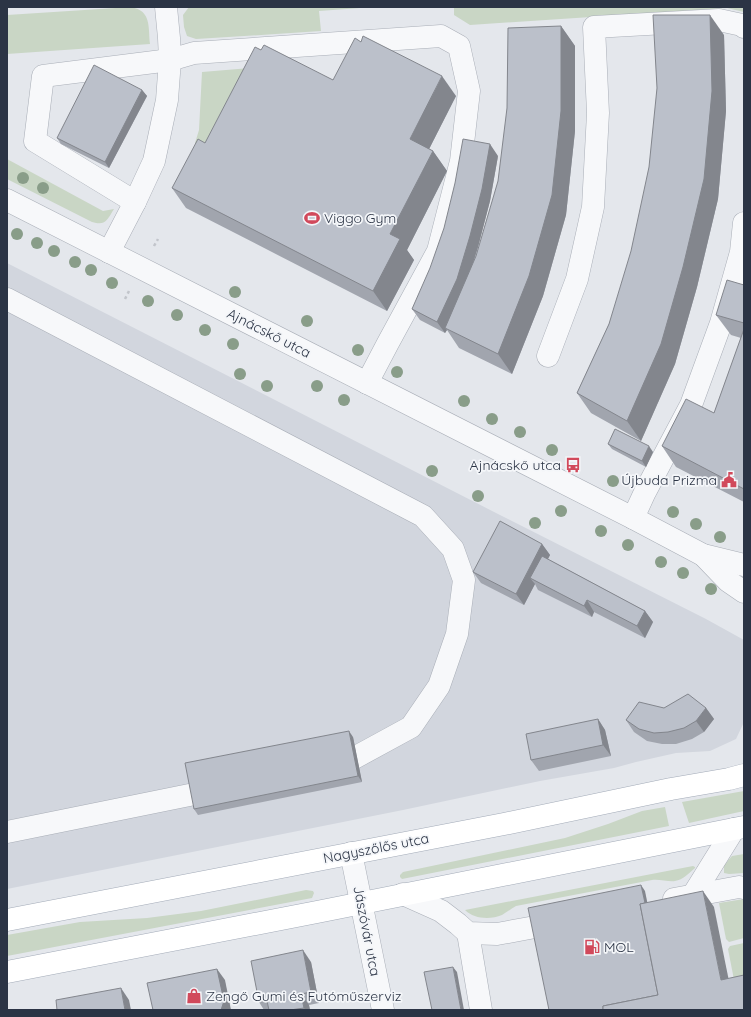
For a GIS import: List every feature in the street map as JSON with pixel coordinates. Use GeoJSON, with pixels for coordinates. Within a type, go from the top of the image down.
{"type":"FeatureCollection","features":[{"type":"Feature","properties":{"kind":"main road","name":"Nagyszőlős utca"},"geometry":{"type":"LineString","coordinates":[[7,920],[504,824],[672,789],[739,773]]}},
{"type":"Feature","properties":{"kind":"main road"},"geometry":{"type":"LineString","coordinates":[[7,972],[739,828]]}},
{"type":"Feature","properties":{"kind":"street"},"geometry":{"type":"LineString","coordinates":[[109,252],[154,161],[167,100],[170,60],[166,7]]}},
{"type":"Feature","properties":{"kind":"street"},"geometry":{"type":"LineString","coordinates":[[548,356],[577,279],[593,207],[598,113],[594,26],[719,20],[742,25],[744,27]]}},
{"type":"Feature","properties":{"kind":"street"},"geometry":{"type":"LineString","coordinates":[[135,202],[35,141],[43,76],[170,60],[194,53],[441,36],[459,46],[469,91],[461,161],[438,251],[368,383]]}},
{"type":"Feature","properties":{"kind":"street","name":"Ajnácskő utca"},"geometry":{"type":"LineString","coordinates":[[7,200],[703,555],[744,565]]}},
{"type":"Feature","properties":{"kind":"street"},"geometry":{"type":"LineString","coordinates":[[633,518],[691,405],[721,323],[742,253],[744,223]]}},
{"type":"Feature","properties":{"kind":"street"},"geometry":{"type":"LineString","coordinates":[[7,299],[423,516],[453,549],[464,580],[457,634],[439,686],[411,727],[345,763],[314,769]]}},
{"type":"Feature","properties":{"kind":"street","name":"Ajnácskő utca"},"geometry":{"type":"LineString","coordinates":[[703,555],[728,581],[744,592]]}},
{"type":"Feature","properties":{"kind":"street"},"geometry":{"type":"LineString","coordinates":[[7,832],[237,785]]}},
{"type":"Feature","properties":{"kind":"street"},"geometry":{"type":"LineString","coordinates":[[693,895],[739,828]]}},
{"type":"Feature","properties":{"kind":"street","name":"Jászóvár utca"},"geometry":{"type":"LineString","coordinates":[[351,853],[383,1010]]}},
{"type":"Feature","properties":{"kind":"street"},"geometry":{"type":"LineString","coordinates":[[656,902],[739,887],[744,888]]}},
{"type":"Feature","properties":{"kind":"street"},"geometry":{"type":"LineString","coordinates":[[403,894],[441,911],[468,933],[481,1010]]}},
{"type":"Feature","properties":{"kind":"street"},"geometry":{"type":"LineString","coordinates":[[468,933],[497,934],[535,927]]}},
{"type":"Feature","properties":{"kind":"shaded area"},"geometry":{"type":"Polygon","coordinates":[[[7,263],[706,619],[744,640],[744,722],[736,739],[710,751],[676,753],[614,768],[540,781],[403,810],[7,889],[7,263]]]}},
{"type":"Feature","properties":{"kind":"green space"},"geometry":{"type":"Polygon","coordinates":[[[131,7],[143,12],[146,16],[149,26],[150,44],[7,54],[7,15],[131,7]]]}},
{"type":"Feature","properties":{"kind":"green space"},"geometry":{"type":"Polygon","coordinates":[[[189,7],[374,7],[319,11],[321,31],[196,39],[187,36],[184,27],[183,15],[189,7]]]}},
{"type":"Feature","properties":{"kind":"green space"},"geometry":{"type":"Polygon","coordinates":[[[454,7],[744,7],[744,12],[727,8],[470,25],[454,15],[454,7]]]}},
{"type":"Feature","properties":{"kind":"green space"},"geometry":{"type":"Polygon","coordinates":[[[261,67],[207,149],[195,143],[199,130],[202,72],[261,67]]]}},
{"type":"Feature","properties":{"kind":"green space"},"geometry":{"type":"Polygon","coordinates":[[[7,159],[103,211],[114,209],[108,219],[103,223],[92,222],[7,179],[7,159]]]}},
{"type":"Feature","properties":{"kind":"green space"},"geometry":{"type":"Polygon","coordinates":[[[744,791],[744,811],[689,823],[682,802],[744,791]]]}},
{"type":"Feature","properties":{"kind":"green space"},"geometry":{"type":"Polygon","coordinates":[[[665,807],[669,826],[402,879],[400,877],[403,872],[565,838],[642,811],[665,807]]]}},
{"type":"Feature","properties":{"kind":"green space"},"geometry":{"type":"Polygon","coordinates":[[[744,854],[744,873],[724,873],[724,865],[732,856],[744,854]]]}},
{"type":"Feature","properties":{"kind":"green space"},"geometry":{"type":"Polygon","coordinates":[[[693,866],[695,868],[686,876],[678,880],[652,880],[516,906],[502,915],[492,918],[477,917],[465,910],[693,866]]]}},
{"type":"Feature","properties":{"kind":"green space"},"geometry":{"type":"Polygon","coordinates":[[[306,890],[313,891],[314,893],[312,898],[7,956],[7,935],[80,922],[147,918],[201,911],[306,890]]]}},
{"type":"Feature","properties":{"kind":"green space"},"geometry":{"type":"Polygon","coordinates":[[[744,899],[744,938],[729,942],[726,939],[719,903],[744,899]]]}},
{"type":"Feature","properties":{"kind":"green space"},"geometry":{"type":"Polygon","coordinates":[[[744,943],[744,988],[736,990],[728,949],[730,946],[744,943]]]}},
{"type":"Feature","properties":{"kind":"building"},"geometry":{"type":"Polygon","coordinates":[[[653,15],[710,15],[712,91],[704,179],[683,267],[661,344],[627,421],[577,393],[609,324],[631,251],[649,167],[657,88],[653,15]]]}},
{"type":"Feature","properties":{"kind":"building"},"geometry":{"type":"Polygon","coordinates":[[[561,26],[561,111],[552,195],[529,276],[498,354],[445,328],[476,256],[498,181],[507,108],[508,28],[561,26]]]}},
{"type":"Feature","properties":{"kind":"building"},"geometry":{"type":"Polygon","coordinates":[[[363,36],[442,76],[410,139],[433,151],[390,234],[400,239],[373,291],[172,188],[198,139],[205,143],[255,47],[261,50],[264,45],[333,80],[355,38],[361,42],[363,36]]]}},
{"type":"Feature","properties":{"kind":"building"},"geometry":{"type":"Polygon","coordinates":[[[94,65],[142,90],[105,162],[57,138],[94,65]]]}},
{"type":"Feature","properties":{"kind":"building"},"geometry":{"type":"Polygon","coordinates":[[[463,139],[490,144],[482,189],[470,236],[457,279],[437,322],[412,309],[430,268],[444,228],[455,183],[463,139]]]}},
{"type":"Feature","properties":{"kind":"building"},"geometry":{"type":"Polygon","coordinates":[[[727,280],[744,285],[744,323],[716,315],[727,280]]]}},
{"type":"Feature","properties":{"kind":"building"},"geometry":{"type":"Polygon","coordinates":[[[744,329],[744,489],[662,446],[686,399],[714,413],[744,329]]]}},
{"type":"Feature","properties":{"kind":"building"},"geometry":{"type":"Polygon","coordinates":[[[615,429],[649,446],[642,461],[608,444],[615,429]]]}},
{"type":"Feature","properties":{"kind":"building"},"geometry":{"type":"Polygon","coordinates":[[[500,521],[542,544],[516,594],[473,572],[500,521]]]}},
{"type":"Feature","properties":{"kind":"building"},"geometry":{"type":"Polygon","coordinates":[[[542,556],[645,611],[637,626],[587,600],[584,606],[530,578],[542,556]]]}},
{"type":"Feature","properties":{"kind":"building"},"geometry":{"type":"Polygon","coordinates":[[[688,694],[706,708],[696,721],[684,728],[668,732],[654,733],[639,729],[626,720],[639,702],[664,708],[688,694]]]}},
{"type":"Feature","properties":{"kind":"building"},"geometry":{"type":"Polygon","coordinates":[[[598,719],[603,745],[531,760],[526,734],[598,719]]]}},
{"type":"Feature","properties":{"kind":"building"},"geometry":{"type":"Polygon","coordinates":[[[349,731],[358,776],[194,809],[185,763],[349,731]]]}},
{"type":"Feature","properties":{"kind":"building"},"geometry":{"type":"Polygon","coordinates":[[[641,885],[645,903],[640,904],[658,995],[603,1006],[603,1010],[549,1010],[528,908],[641,885]]]}},
{"type":"Feature","properties":{"kind":"building"},"geometry":{"type":"Polygon","coordinates":[[[703,891],[721,980],[744,975],[744,1010],[603,1010],[603,1006],[658,995],[640,904],[703,891]]]}},
{"type":"Feature","properties":{"kind":"building"},"geometry":{"type":"Polygon","coordinates":[[[303,950],[311,992],[301,994],[304,1008],[269,1010],[267,1001],[259,1002],[251,961],[303,950]]]}},
{"type":"Feature","properties":{"kind":"building"},"geometry":{"type":"Polygon","coordinates":[[[453,967],[461,1010],[432,1010],[424,972],[453,967]]]}},
{"type":"Feature","properties":{"kind":"building"},"geometry":{"type":"Polygon","coordinates":[[[217,969],[224,1001],[221,1010],[153,1010],[147,983],[217,969]]]}},
{"type":"Feature","properties":{"kind":"building"},"geometry":{"type":"Polygon","coordinates":[[[121,988],[125,1010],[57,1010],[56,1000],[121,988]]]}},
{"type":"Feature","properties":{"kind":"place","name":"Viggo Gym"},"geometry":{"type":"Point","coordinates":[312,218]}},
{"type":"Feature","properties":{"kind":"place","name":"Ajnácskő utca"},"geometry":{"type":"Point","coordinates":[573,465]}},
{"type":"Feature","properties":{"kind":"place","name":"Újbuda Prizma"},"geometry":{"type":"Point","coordinates":[729,480]}},
{"type":"Feature","properties":{"kind":"place","name":"MOL"},"geometry":{"type":"Point","coordinates":[592,947]}},
{"type":"Feature","properties":{"kind":"place","name":"Zengő Gumi és Futóműszerviz"},"geometry":{"type":"Point","coordinates":[194,996]}}]}
